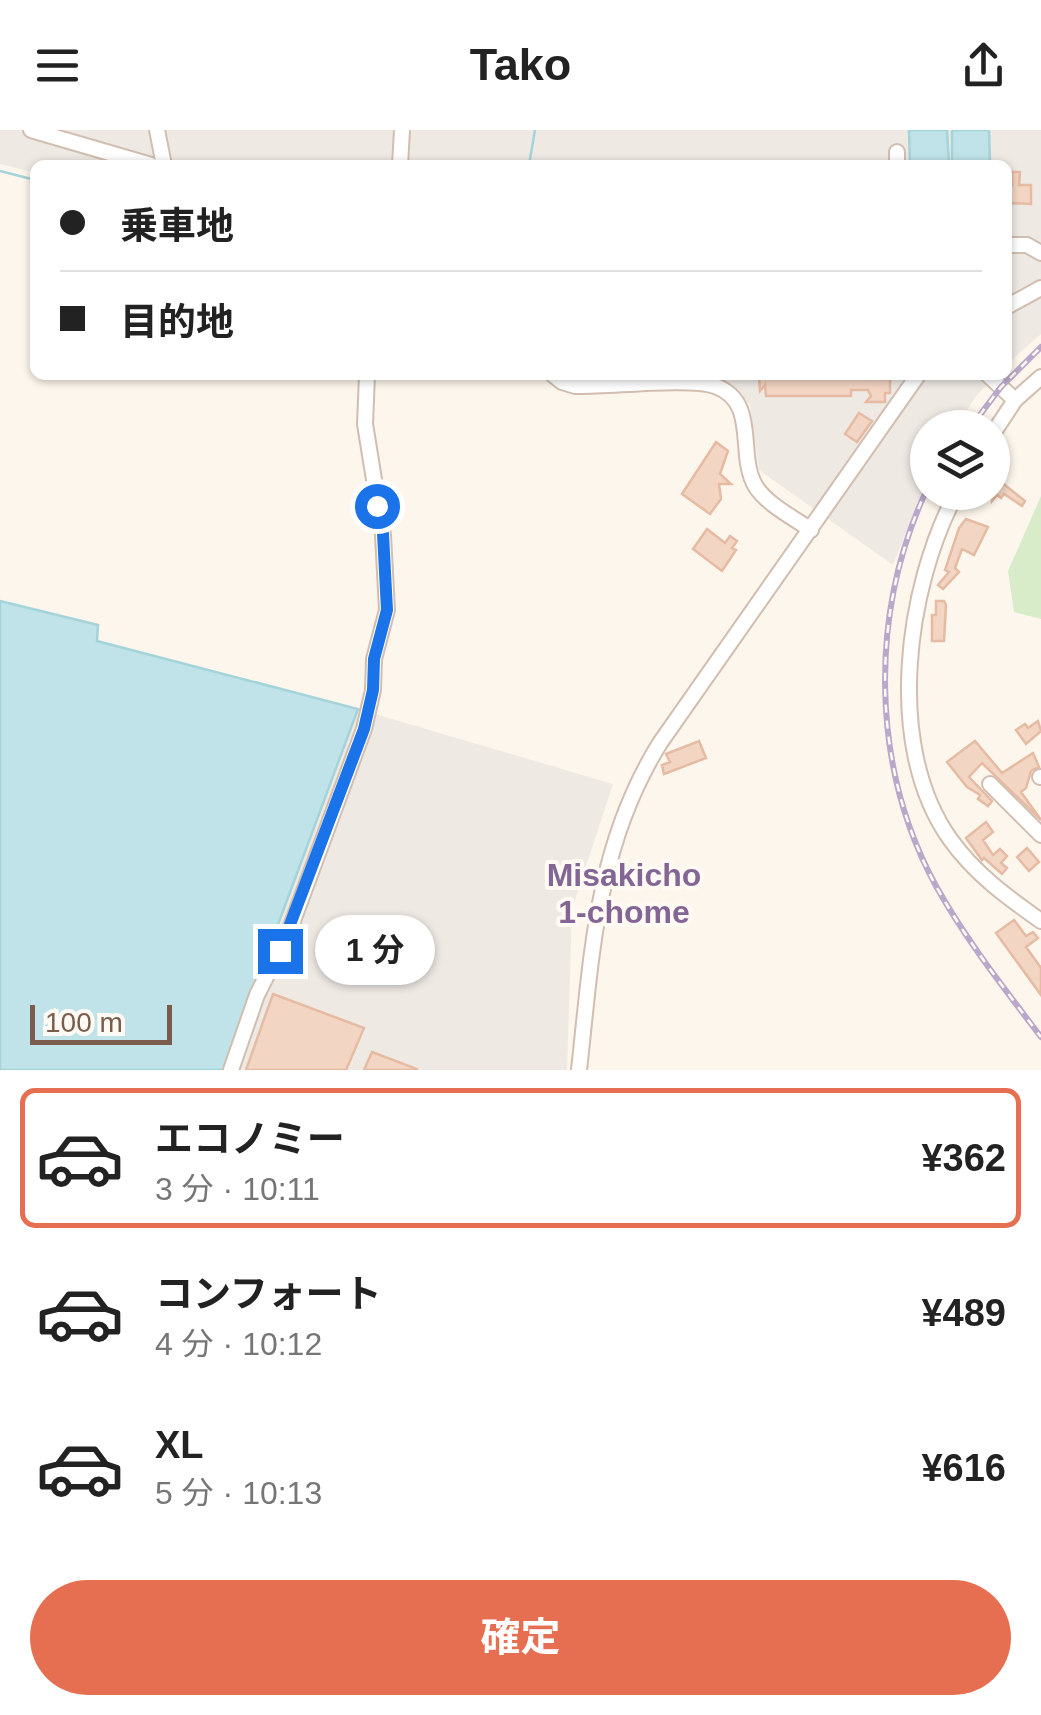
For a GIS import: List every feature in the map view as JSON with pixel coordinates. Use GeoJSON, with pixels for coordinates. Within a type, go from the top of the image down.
{"type":"FeatureCollection","features":[{"type":"Feature","properties":{"kind":"street"},"geometry":{"type":"LineString","coordinates":[[31,130],[133,160]]}},
{"type":"Feature","properties":{"kind":"street"},"geometry":{"type":"LineString","coordinates":[[157,130],[163,160]]}},
{"type":"Feature","properties":{"kind":"street"},"geometry":{"type":"LineString","coordinates":[[400,160],[402,130]]}},
{"type":"Feature","properties":{"kind":"street"},"geometry":{"type":"LineString","coordinates":[[1012,245],[1026,244],[1041,253]]}},
{"type":"Feature","properties":{"kind":"street"},"geometry":{"type":"LineString","coordinates":[[1012,304],[1041,288]]}},
{"type":"Feature","properties":{"kind":"street"},"geometry":{"type":"LineString","coordinates":[[1008,410],[1041,376]]}},
{"type":"Feature","properties":{"kind":"street"},"geometry":{"type":"LineString","coordinates":[[231,1070],[257,995],[297,911],[364,729],[373,690],[374,659],[387,610],[383,534],[365,424],[367,380]]}},
{"type":"Feature","properties":{"kind":"street"},"geometry":{"type":"LineString","coordinates":[[559,380],[576,386],[702,384],[726,392],[742,412],[746,455],[754,484],[760,493],[811,530]]}},
{"type":"Feature","properties":{"kind":"street"},"geometry":{"type":"LineString","coordinates":[[579,1070],[603,877],[632,792],[660,743],[915,380]]}},
{"type":"Feature","properties":{"kind":"street"},"geometry":{"type":"LineString","coordinates":[[993,380],[1015,400]]}},
{"type":"Feature","properties":{"kind":"street"},"geometry":{"type":"LineString","coordinates":[[950,510],[937,539],[915,620],[910,681],[916,746],[924,782],[948,836],[984,879],[1041,921]]}},
{"type":"Feature","properties":{"kind":"street"},"geometry":{"type":"LineString","coordinates":[[990,784],[1041,835]]}},
{"type":"Feature","properties":{"kind":"shaded area"},"geometry":{"type":"Polygon","coordinates":[[[0,130],[1041,130],[1041,334],[1012,359],[1012,160],[30,160],[30,172],[0,164],[0,130]]]}},
{"type":"Feature","properties":{"kind":"shaded area"},"geometry":{"type":"Polygon","coordinates":[[[716,380],[991,380],[967,410],[910,410],[910,510],[915,510],[893,565],[759,470],[750,404],[716,380]]]}},
{"type":"Feature","properties":{"kind":"shaded area"},"geometry":{"type":"Polygon","coordinates":[[[358,709],[613,784],[572,909],[567,1070],[224,1070],[358,709]]]}},
{"type":"Feature","properties":{"kind":"green space"},"geometry":{"type":"Polygon","coordinates":[[[1041,496],[1041,619],[1014,612],[1008,571],[1041,496]]]}},
{"type":"Feature","properties":{"kind":"water"},"geometry":{"type":"Polygon","coordinates":[[[909,130],[947,130],[949,160],[910,160],[909,130]]]}},
{"type":"Feature","properties":{"kind":"water"},"geometry":{"type":"Polygon","coordinates":[[[952,130],[989,130],[990,160],[952,160],[952,130]]]}},
{"type":"Feature","properties":{"kind":"water"},"geometry":{"type":"Polygon","coordinates":[[[0,601],[98,625],[97,641],[358,709],[224,1070],[0,1070],[0,601]]]}},
{"type":"Feature","properties":{"kind":"building"},"geometry":{"type":"Polygon","coordinates":[[[1012,172],[1020,172],[1019,185],[1031,185],[1031,204],[1012,203],[1012,172]]]}},
{"type":"Feature","properties":{"kind":"building"},"geometry":{"type":"Polygon","coordinates":[[[759,380],[890,380],[885,402],[866,402],[871,396],[868,390],[851,390],[851,396],[766,396],[765,385],[760,391],[759,380]]]}},
{"type":"Feature","properties":{"kind":"building"},"geometry":{"type":"Polygon","coordinates":[[[859,413],[872,421],[857,442],[845,434],[859,413]]]}},
{"type":"Feature","properties":{"kind":"building"},"geometry":{"type":"Polygon","coordinates":[[[716,442],[728,451],[720,474],[731,484],[719,484],[721,499],[710,514],[682,494],[716,442]]]}},
{"type":"Feature","properties":{"kind":"building"},"geometry":{"type":"Polygon","coordinates":[[[1010,489],[1025,501],[1022,506],[1010,498],[1010,489]]]}},
{"type":"Feature","properties":{"kind":"building"},"geometry":{"type":"Polygon","coordinates":[[[966,519],[988,527],[974,555],[962,549],[955,568],[959,572],[943,589],[938,585],[949,572],[945,570],[959,528],[966,519]]]}},
{"type":"Feature","properties":{"kind":"building"},"geometry":{"type":"Polygon","coordinates":[[[707,529],[725,543],[730,536],[737,541],[732,548],[736,550],[722,571],[693,549],[707,529]]]}},
{"type":"Feature","properties":{"kind":"building"},"geometry":{"type":"Polygon","coordinates":[[[936,601],[946,605],[944,641],[932,641],[936,601]]]}},
{"type":"Feature","properties":{"kind":"building"},"geometry":{"type":"Polygon","coordinates":[[[1038,721],[1041,731],[1026,744],[1016,730],[1038,721]]]}},
{"type":"Feature","properties":{"kind":"building"},"geometry":{"type":"Polygon","coordinates":[[[699,741],[706,758],[664,774],[662,765],[670,762],[666,754],[699,741]]]}},
{"type":"Feature","properties":{"kind":"building"},"geometry":{"type":"Polygon","coordinates":[[[975,741],[1002,773],[1033,753],[1039,767],[1031,771],[1021,792],[1041,820],[982,763],[969,777],[992,801],[988,806],[967,787],[947,762],[975,741]]]}},
{"type":"Feature","properties":{"kind":"building"},"geometry":{"type":"Polygon","coordinates":[[[986,822],[993,832],[983,840],[993,855],[1000,849],[1007,856],[1001,863],[1007,868],[1002,874],[982,860],[966,838],[986,822]]]}},
{"type":"Feature","properties":{"kind":"building"},"geometry":{"type":"Polygon","coordinates":[[[1027,848],[1039,862],[1029,871],[1017,857],[1027,848]]]}},
{"type":"Feature","properties":{"kind":"building"},"geometry":{"type":"Polygon","coordinates":[[[1014,920],[1026,936],[1033,932],[1038,938],[1026,947],[1041,968],[1041,995],[996,933],[1014,920]]]}},
{"type":"Feature","properties":{"kind":"building"},"geometry":{"type":"Polygon","coordinates":[[[273,994],[364,1028],[346,1070],[246,1070],[273,994]]]}},
{"type":"Feature","properties":{"kind":"building"},"geometry":{"type":"Polygon","coordinates":[[[372,1052],[417,1069],[417,1070],[364,1070],[372,1052]]]}},
{"type":"Feature","properties":{"kind":"waterway"},"geometry":{"type":"LineString","coordinates":[[530,160],[535,130]]}},
{"type":"Feature","properties":{"kind":"waterway"},"geometry":{"type":"LineString","coordinates":[[0,171],[30,179]]}},
{"type":"Feature","properties":{"kind":"railway"},"geometry":{"type":"LineString","coordinates":[[1012,376],[1041,347]]}},
{"type":"Feature","properties":{"kind":"railway"},"geometry":{"type":"LineString","coordinates":[[984,410],[1008,380]]}},
{"type":"Feature","properties":{"kind":"railway"},"geometry":{"type":"LineString","coordinates":[[919,510],[895,585],[887,636],[885,688],[899,790],[914,839],[936,886],[973,945],[1041,1037]]}},
{"type":"Feature","properties":{"kind":"district","name":"Misakicho 1-chome"},"geometry":{"type":"Point","coordinates":[624,894]}},
{"type":"Feature","properties":{"kind":"route"},"geometry":{"type":"LineString","coordinates":[[280,951],[369,709],[374,659],[387,610],[383,534],[377,506]]}}]}
